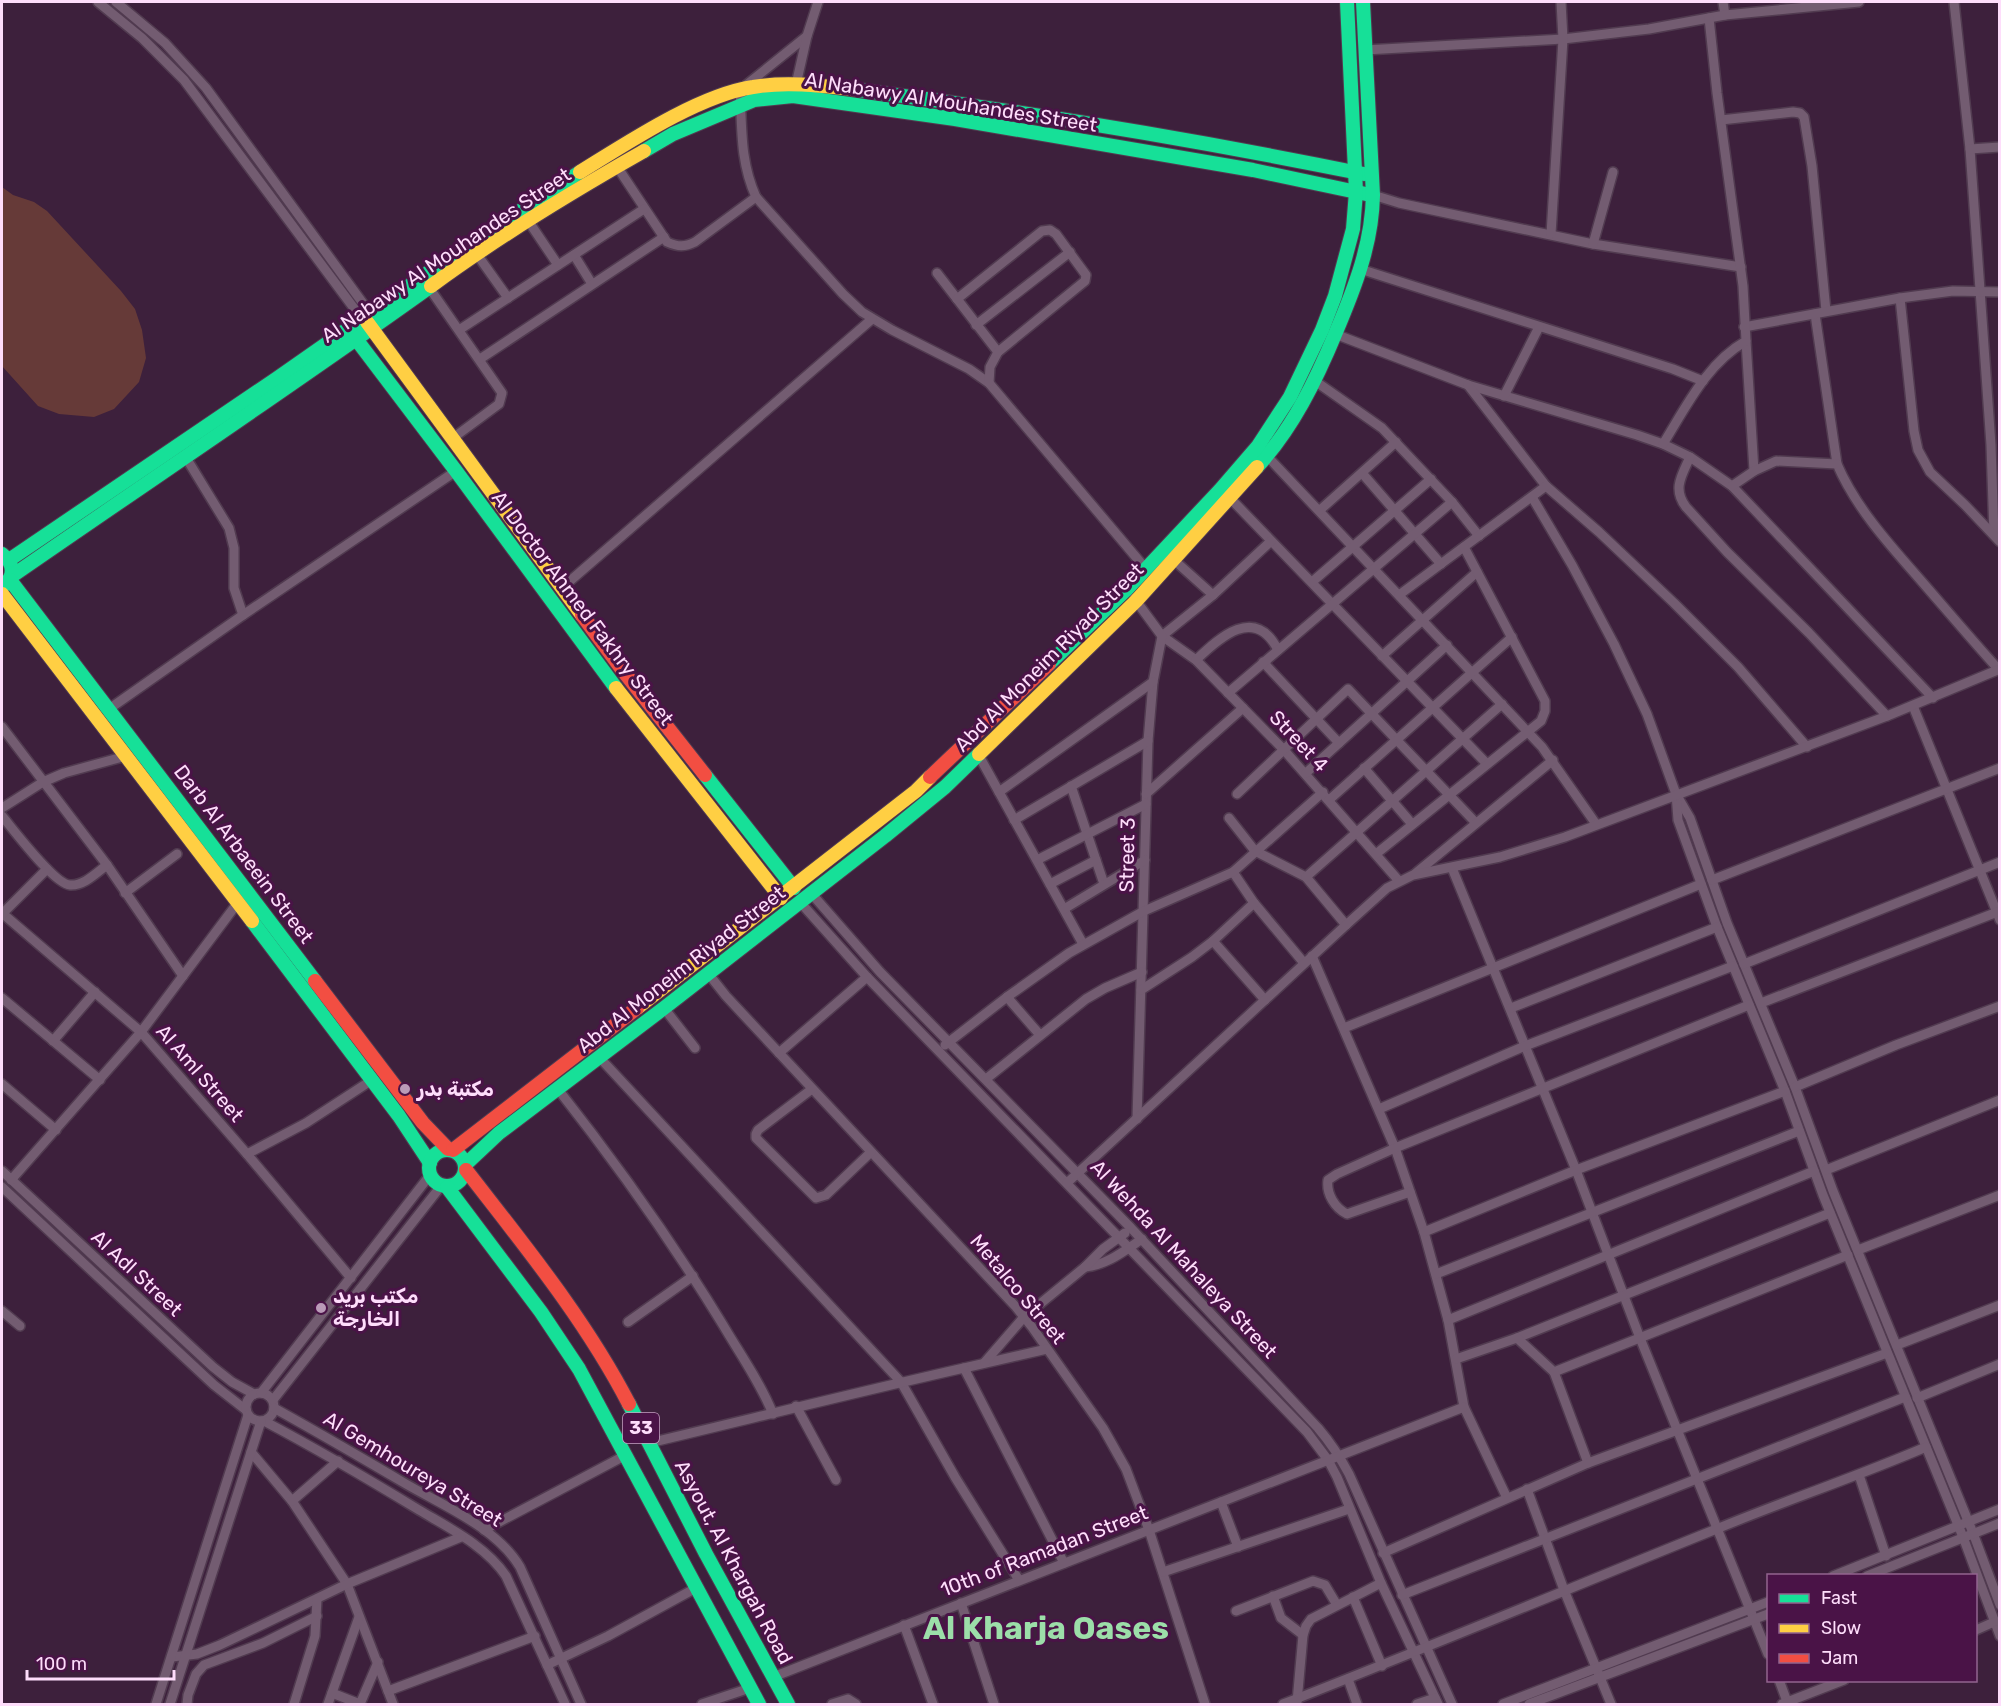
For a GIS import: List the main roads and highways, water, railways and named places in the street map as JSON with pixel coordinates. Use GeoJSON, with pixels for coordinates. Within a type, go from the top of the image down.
{"type":"FeatureCollection","features":[{"type":"Feature","properties":{"kind":"main road","name":"Abd Al Moneim Riyad Street"},"geometry":{"type":"LineString","coordinates":[[451,1150],[895,808],[934,774],[1128,588],[1240,469],[1290,397],[1322,330],[1335,296],[1353,229],[1356,192],[1347,2]]}},
{"type":"Feature","properties":{"kind":"main road","name":"Abd Al Moneim Riyad Street"},"geometry":{"type":"LineString","coordinates":[[466,1167],[499,1133],[812,893],[945,786],[1136,601],[1267,456],[1286,430],[1315,381],[1351,299],[1373,216],[1363,2]]}},
{"type":"Feature","properties":{"kind":"main road","name":"Al Nabawy Al Mouhandes Street"},"geometry":{"type":"LineString","coordinates":[[8,581],[185,456],[463,247],[586,168],[666,122],[740,90],[753,87],[896,94],[1129,130],[1372,175]]}},
{"type":"Feature","properties":{"kind":"main road","name":"Al Nabawy Al Mouhandes Street"},"geometry":{"type":"LineString","coordinates":[[5,557],[301,370],[356,339],[367,319],[428,286],[527,219],[615,165],[673,134],[754,100],[795,90],[893,110],[1253,170],[1373,195]]}},
{"type":"Feature","properties":{"kind":"main road"},"geometry":{"type":"LineString","coordinates":[[893,110],[896,94]]}},
{"type":"Feature","properties":{"kind":"main road"},"geometry":{"type":"LineString","coordinates":[[956,119],[958,103]]}},
{"type":"Feature","properties":{"kind":"main road"},"geometry":{"type":"LineString","coordinates":[[1124,149],[1129,130]]}},
{"type":"Feature","properties":{"kind":"main road","name":"Al Doctor Ahmed Fakhry Street"},"geometry":{"type":"LineString","coordinates":[[367,319],[402,371],[624,672],[794,888]]}},
{"type":"Feature","properties":{"kind":"main road","name":"Al Doctor Ahmed Fakhry Street"},"geometry":{"type":"LineString","coordinates":[[356,339],[611,682],[781,898]]}},
{"type":"Feature","properties":{"kind":"main road"},"geometry":{"type":"LineString","coordinates":[[388,381],[402,371]]}},
{"type":"Feature","properties":{"kind":"main road"},"geometry":{"type":"LineString","coordinates":[[492,520],[506,510]]}},
{"type":"Feature","properties":{"kind":"main road"},"geometry":{"type":"LineString","coordinates":[[5,557],[12,564],[8,581]]}},
{"type":"Feature","properties":{"kind":"main road","name":"Darb Al Arbaeein Street"},"geometry":{"type":"LineString","coordinates":[[8,581],[110,709],[248,891],[339,1025]]}},
{"type":"Feature","properties":{"kind":"main road","name":"Darb Al Arbaeein Street"},"geometry":{"type":"LineString","coordinates":[[2,594],[237,902],[353,1042],[423,1123],[451,1150]]}},
{"type":"Feature","properties":{"kind":"main road"},"geometry":{"type":"LineString","coordinates":[[611,682],[624,672]]}},
{"type":"Feature","properties":{"kind":"main road"},"geometry":{"type":"LineString","coordinates":[[895,808],[904,821]]}},
{"type":"Feature","properties":{"kind":"main road","name":"Darb Al Arbaeein Street"},"geometry":{"type":"LineString","coordinates":[[353,1042],[372,1080],[403,1122],[430,1169]]}},
{"type":"Feature","properties":{"kind":"main road"},"geometry":{"type":"LineString","coordinates":[[451,1150],[463,1158],[466,1167],[460,1182],[444,1186],[433,1180],[430,1169],[433,1156],[440,1151],[451,1150]]}},
{"type":"Feature","properties":{"kind":"main road","name":"Asyout, Al Khargah Road"},"geometry":{"type":"LineString","coordinates":[[466,1167],[549,1277],[620,1386],[706,1554],[788,1704]]}},
{"type":"Feature","properties":{"kind":"main road","name":"33"},"geometry":{"type":"LineString","coordinates":[[444,1186],[561,1339],[626,1455],[759,1704]]}},
{"type":"Feature","properties":{"kind":"place","name":"مكتبة بدر"},"geometry":{"type":"Point","coordinates":[405,1089]}},
{"type":"Feature","properties":{"kind":"place","name":"مكتب بريد الخارجة"},"geometry":{"type":"Point","coordinates":[321,1308]}},
{"type":"Feature","properties":{"kind":"district","name":"Al Kharja Oases"},"geometry":{"type":"Point","coordinates":[1046,1628]}}]}
